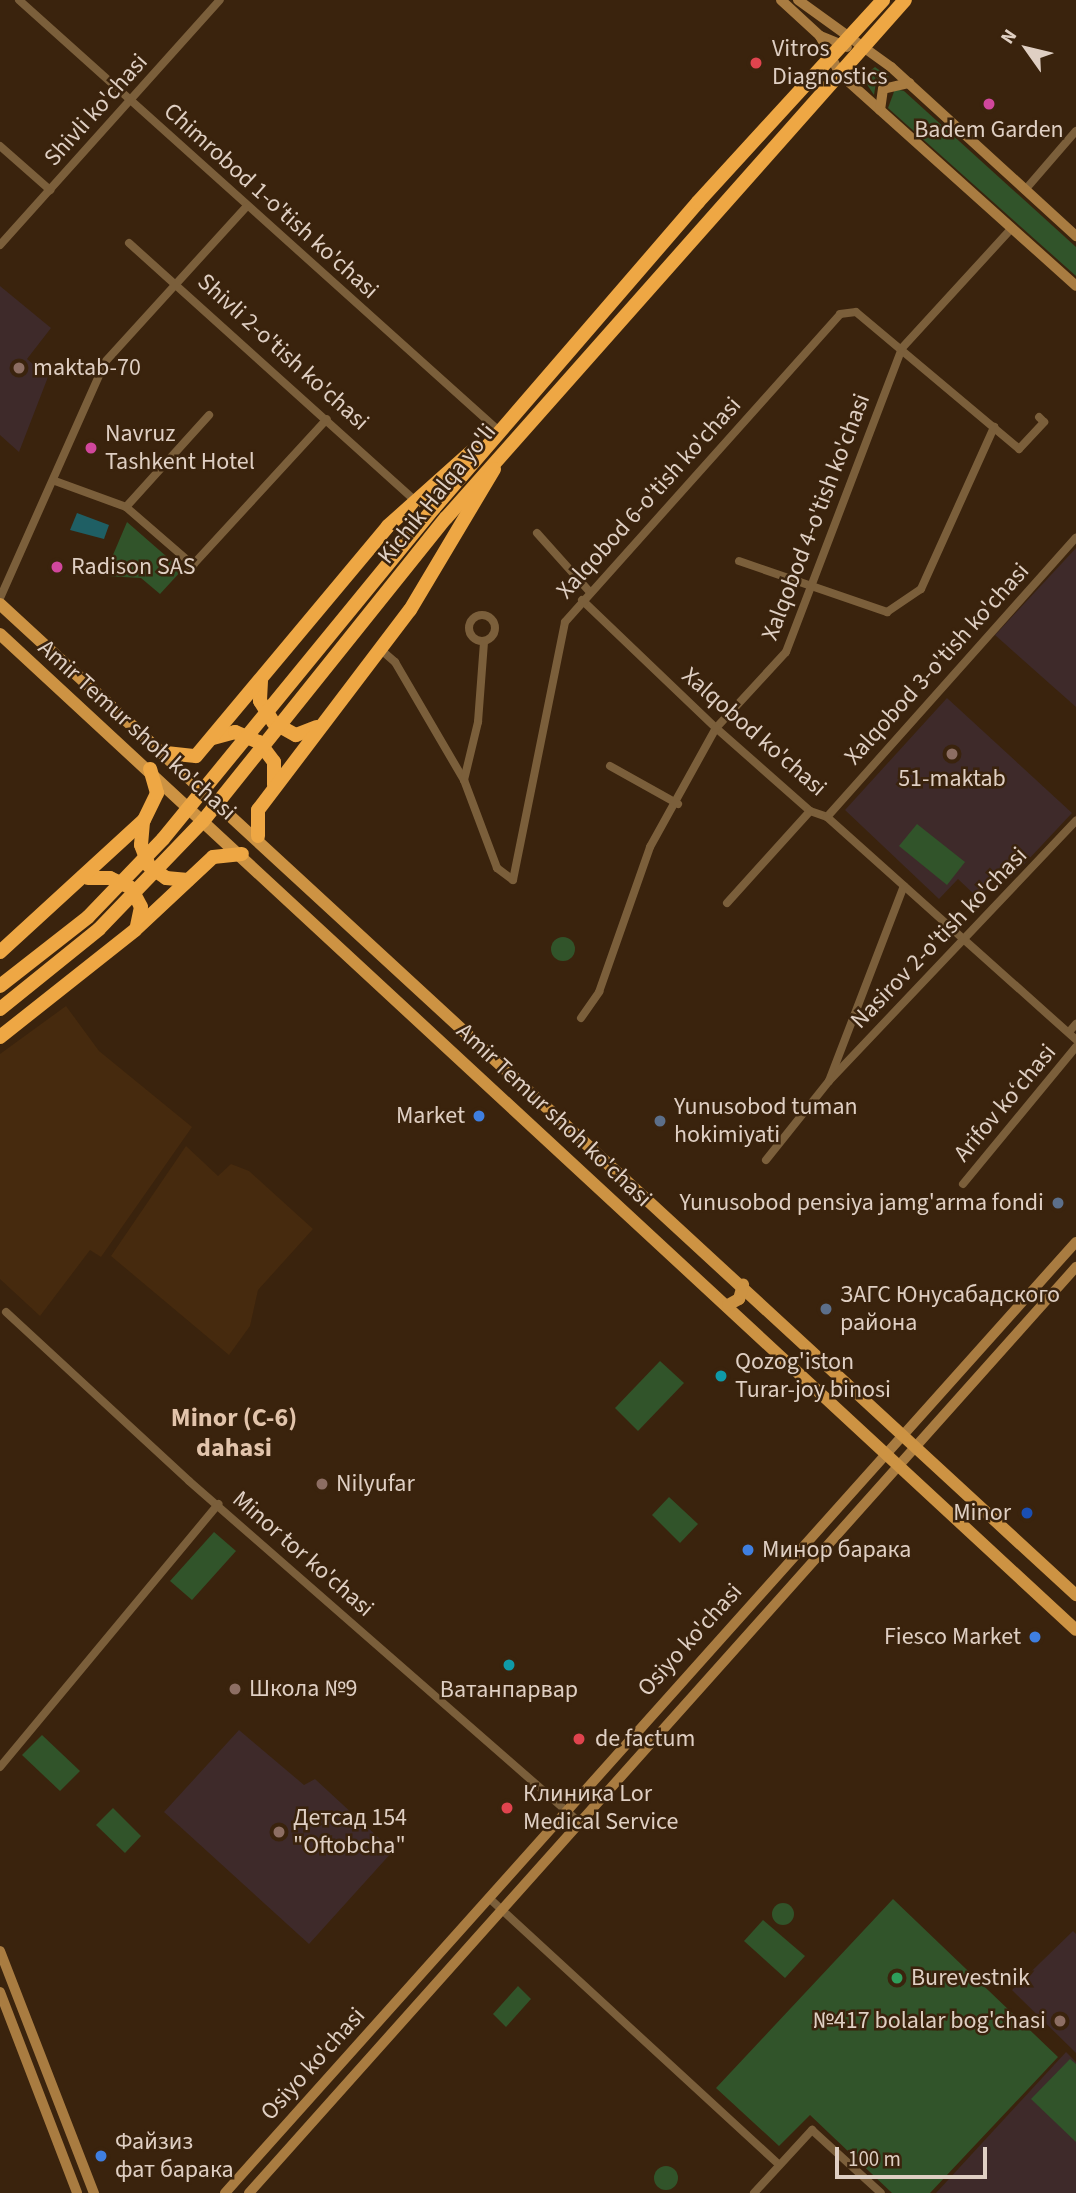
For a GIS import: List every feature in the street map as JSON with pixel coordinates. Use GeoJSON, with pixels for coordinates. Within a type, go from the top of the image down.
{"type":"FeatureCollection","features":[{"type":"Feature","properties":{"kind":"highway","name":"Kichik Halqa yo'li"},"geometry":{"type":"LineString","coordinates":[[0,1009],[90,937],[194,831],[440,513],[498,430],[883,0]]}},
{"type":"Feature","properties":{"kind":"highway","name":"Kichik Halqa yo'li"},"geometry":{"type":"LineString","coordinates":[[0,986],[88,916],[163,839],[440,513],[509,441],[905,0]]}},
{"type":"Feature","properties":{"kind":"highway"},"geometry":{"type":"LineString","coordinates":[[166,753],[188,760],[211,739],[410,497],[498,430]]}},
{"type":"Feature","properties":{"kind":"highway"},"geometry":{"type":"LineString","coordinates":[[258,836],[256,817],[272,790],[438,570],[509,441]]}},
{"type":"Feature","properties":{"kind":"highway"},"geometry":{"type":"LineString","coordinates":[[261,679],[260,701],[274,723],[296,735],[317,727]]}},
{"type":"Feature","properties":{"kind":"highway"},"geometry":{"type":"LineString","coordinates":[[211,739],[235,733],[264,746],[276,767],[272,790]]}},
{"type":"Feature","properties":{"kind":"highway"},"geometry":{"type":"LineString","coordinates":[[0,952],[88,878],[144,820],[157,793],[150,769]]}},
{"type":"Feature","properties":{"kind":"highway"},"geometry":{"type":"LineString","coordinates":[[144,820],[141,845],[149,866],[166,878],[188,880]]}},
{"type":"Feature","properties":{"kind":"highway"},"geometry":{"type":"LineString","coordinates":[[0,1037],[135,930],[220,854],[242,854]]}},
{"type":"Feature","properties":{"kind":"highway"},"geometry":{"type":"LineString","coordinates":[[88,878],[110,878],[135,892],[141,907],[135,930]]}},
{"type":"Feature","properties":{"kind":"main road"},"geometry":{"type":"LineString","coordinates":[[781,0],[820,36],[840,48],[863,47],[909,83],[1076,236]]}},
{"type":"Feature","properties":{"kind":"main road"},"geometry":{"type":"LineString","coordinates":[[798,0],[840,48],[840,74],[1076,286]]}},
{"type":"Feature","properties":{"kind":"main road"},"geometry":{"type":"LineString","coordinates":[[880,110],[883,89],[909,83]]}},
{"type":"Feature","properties":{"kind":"main road","name":"Amir Temur shoh ko'chasi"},"geometry":{"type":"LineString","coordinates":[[0,604],[431,995],[1076,1595]]}},
{"type":"Feature","properties":{"kind":"main road","name":"Amir Temur shoh ko'chasi"},"geometry":{"type":"LineString","coordinates":[[0,634],[415,1014],[1076,1630]]}},
{"type":"Feature","properties":{"kind":"main road"},"geometry":{"type":"LineString","coordinates":[[415,1014],[431,995]]}},
{"type":"Feature","properties":{"kind":"main road","name":"Osiyo ko'chasi"},"geometry":{"type":"LineString","coordinates":[[225,2193],[1076,1242]]}},
{"type":"Feature","properties":{"kind":"main road","name":"Osiyo ko'chasi"},"geometry":{"type":"LineString","coordinates":[[249,2193],[578,1821],[1076,1267]]}},
{"type":"Feature","properties":{"kind":"main road"},"geometry":{"type":"LineString","coordinates":[[728,1305],[738,1300],[743,1285]]}},
{"type":"Feature","properties":{"kind":"main road"},"geometry":{"type":"LineString","coordinates":[[0,1951],[94,2193]]}},
{"type":"Feature","properties":{"kind":"main road"},"geometry":{"type":"LineString","coordinates":[[0,1992],[77,2193]]}},
{"type":"Feature","properties":{"kind":"street","name":"Chimrobod 1-o'tish ko'chasi"},"geometry":{"type":"LineString","coordinates":[[19,0],[498,430]]}},
{"type":"Feature","properties":{"kind":"street","name":"Shivli ko'chasi"},"geometry":{"type":"LineString","coordinates":[[0,245],[220,0]]}},
{"type":"Feature","properties":{"kind":"street"},"geometry":{"type":"LineString","coordinates":[[1025,190],[1076,131]]}},
{"type":"Feature","properties":{"kind":"street"},"geometry":{"type":"LineString","coordinates":[[0,146],[50,190]]}},
{"type":"Feature","properties":{"kind":"street"},"geometry":{"type":"LineString","coordinates":[[0,597],[55,481],[105,362],[247,206]]}},
{"type":"Feature","properties":{"kind":"street","name":"Xalqobod 4-o'tish ko'chasi"},"geometry":{"type":"LineString","coordinates":[[581,1018],[599,992],[650,847],[678,804],[716,728],[786,652],[814,588],[902,348],[1012,228]]}},
{"type":"Feature","properties":{"kind":"street","name":"Shivli 2-o'tish ko'chasi"},"geometry":{"type":"LineString","coordinates":[[129,243],[176,281],[410,497]]}},
{"type":"Feature","properties":{"kind":"street","name":"Xalqobod 6-o'tish ko'chasi"},"geometry":{"type":"LineString","coordinates":[[464,780],[497,868],[509,879],[516,877],[565,622],[840,314],[856,312],[902,348]]}},
{"type":"Feature","properties":{"kind":"street"},"geometry":{"type":"LineString","coordinates":[[902,348],[1019,449],[1044,422],[1039,417]]}},
{"type":"Feature","properties":{"kind":"street"},"geometry":{"type":"LineString","coordinates":[[126,507],[209,415]]}},
{"type":"Feature","properties":{"kind":"street"},"geometry":{"type":"LineString","coordinates":[[55,481],[126,507],[192,567],[327,419]]}},
{"type":"Feature","properties":{"kind":"street"},"geometry":{"type":"LineString","coordinates":[[740,561],[884,613],[918,592],[994,427]]}},
{"type":"Feature","properties":{"kind":"street"},"geometry":{"type":"LineString","coordinates":[[537,533],[590,592]]}},
{"type":"Feature","properties":{"kind":"street","name":"Xalqobod 3-o'tish ko'chasi"},"geometry":{"type":"LineString","coordinates":[[827,817],[1076,538]]}},
{"type":"Feature","properties":{"kind":"street","name":"Xalqobod ko'chasi"},"geometry":{"type":"LineString","coordinates":[[582,600],[716,728],[810,811],[827,817],[1076,1040]]}},
{"type":"Feature","properties":{"kind":"street"},"geometry":{"type":"LineString","coordinates":[[464,780],[478,722],[484,643]]}},
{"type":"Feature","properties":{"kind":"street"},"geometry":{"type":"LineString","coordinates":[[380,649],[396,662],[464,780]]}},
{"type":"Feature","properties":{"kind":"street"},"geometry":{"type":"LineString","coordinates":[[610,766],[678,804]]}},
{"type":"Feature","properties":{"kind":"street"},"geometry":{"type":"LineString","coordinates":[[727,903],[810,811]]}},
{"type":"Feature","properties":{"kind":"street","name":"Nasirov 2-o'tish ko'chasi"},"geometry":{"type":"LineString","coordinates":[[829,1081],[1075,823]]}},
{"type":"Feature","properties":{"kind":"street"},"geometry":{"type":"LineString","coordinates":[[766,1160],[829,1081],[904,886]]}},
{"type":"Feature","properties":{"kind":"street"},"geometry":{"type":"LineString","coordinates":[[1069,1032],[1076,1024]]}},
{"type":"Feature","properties":{"kind":"street","name":"Arifov ko‘chasi"},"geometry":{"type":"LineString","coordinates":[[963,1184],[1076,1047]]}},
{"type":"Feature","properties":{"kind":"street","name":"Minor tor ko'chasi"},"geometry":{"type":"LineString","coordinates":[[6,1312],[218,1504],[578,1821]]}},
{"type":"Feature","properties":{"kind":"street"},"geometry":{"type":"LineString","coordinates":[[0,1767],[218,1504]]}},
{"type":"Feature","properties":{"kind":"street"},"geometry":{"type":"LineString","coordinates":[[489,1898],[777,2163]]}},
{"type":"Feature","properties":{"kind":"street"},"geometry":{"type":"LineString","coordinates":[[754,2193],[777,2163],[812,2130],[881,2193]]}},
{"type":"Feature","properties":{"kind":"shaded area","name":"maktab-70"},"geometry":{"type":"Polygon","coordinates":[[[0,286],[51,328],[27,359],[48,377],[19,452],[0,435],[0,286]]]}},
{"type":"Feature","properties":{"kind":"shaded area"},"geometry":{"type":"Polygon","coordinates":[[[1076,548],[1076,707],[995,635],[1076,548]]]}},
{"type":"Feature","properties":{"kind":"shaded area","name":"51-maktab"},"geometry":{"type":"Polygon","coordinates":[[[947,698],[1072,813],[1011,878],[1003,871],[978,898],[958,879],[939,899],[845,810],[947,698]]]}},
{"type":"Feature","properties":{"kind":"shaded area"},"geometry":{"type":"Polygon","coordinates":[[[66,1006],[99,1051],[192,1127],[101,1257],[90,1250],[40,1316],[0,1279],[0,1054],[66,1006]]]}},
{"type":"Feature","properties":{"kind":"shaded area"},"geometry":{"type":"Polygon","coordinates":[[[186,1146],[218,1176],[231,1164],[249,1171],[313,1229],[258,1290],[250,1326],[229,1355],[111,1256],[186,1146]]]}},
{"type":"Feature","properties":{"kind":"shaded area","name":"Детсад 154 \"Oftobcha\""},"geometry":{"type":"Polygon","coordinates":[[[239,1730],[304,1785],[315,1779],[393,1851],[309,1944],[164,1812],[239,1730]]]}},
{"type":"Feature","properties":{"kind":"shaded area","name":"№417 bolalar bog'chasi"},"geometry":{"type":"Polygon","coordinates":[[[1073,1931],[1076,1934],[1076,2053],[1012,1990],[1073,1931]]]}},
{"type":"Feature","properties":{"kind":"shaded area"},"geometry":{"type":"Polygon","coordinates":[[[1066,2052],[1076,2062],[1076,2193],[936,2193],[1066,2052]]]}},
{"type":"Feature","properties":{"kind":"green space"},"geometry":{"type":"Polygon","coordinates":[[[875,67],[889,77],[876,82],[874,95],[862,77],[875,67]]]}},
{"type":"Feature","properties":{"kind":"green space"},"geometry":{"type":"Polygon","coordinates":[[[895,89],[904,91],[1076,247],[1076,276],[888,108],[895,89]]]}},
{"type":"Feature","properties":{"kind":"green space"},"geometry":{"type":"Polygon","coordinates":[[[127,522],[182,570],[160,594],[141,578],[104,576],[127,522]]]}},
{"type":"Feature","properties":{"kind":"green space"},"geometry":{"type":"Polygon","coordinates":[[[917,824],[965,862],[947,885],[899,846],[917,824]]]}},
{"type":"Feature","properties":{"kind":"green space"},"geometry":{"type":"Polygon","coordinates":[[[563,937],[571,941],[575,949],[571,957],[563,961],[555,957],[551,949],[555,941],[563,937]]]}},
{"type":"Feature","properties":{"kind":"green space"},"geometry":{"type":"Polygon","coordinates":[[[660,1361],[684,1383],[638,1431],[615,1408],[660,1361]]]}},
{"type":"Feature","properties":{"kind":"green space"},"geometry":{"type":"Polygon","coordinates":[[[669,1497],[698,1524],[680,1543],[652,1515],[669,1497]]]}},
{"type":"Feature","properties":{"kind":"green space"},"geometry":{"type":"Polygon","coordinates":[[[214,1532],[236,1551],[192,1600],[170,1581],[214,1532]]]}},
{"type":"Feature","properties":{"kind":"green space"},"geometry":{"type":"Polygon","coordinates":[[[42,1735],[80,1771],[60,1791],[22,1755],[42,1735]]]}},
{"type":"Feature","properties":{"kind":"green space"},"geometry":{"type":"Polygon","coordinates":[[[113,1808],[141,1836],[125,1853],[96,1825],[113,1808]]]}},
{"type":"Feature","properties":{"kind":"green space","name":"Burevestnik"},"geometry":{"type":"Polygon","coordinates":[[[893,1899],[1058,2057],[930,2193],[892,2193],[810,2115],[779,2146],[716,2088],[893,1899]]]}},
{"type":"Feature","properties":{"kind":"green space"},"geometry":{"type":"Polygon","coordinates":[[[783,1903],[791,1906],[794,1914],[791,1922],[783,1925],[775,1922],[772,1914],[775,1906],[783,1903]]]}},
{"type":"Feature","properties":{"kind":"green space"},"geometry":{"type":"Polygon","coordinates":[[[763,1920],[805,1956],[785,1978],[744,1941],[763,1920]]]}},
{"type":"Feature","properties":{"kind":"green space"},"geometry":{"type":"Polygon","coordinates":[[[518,1986],[531,1999],[506,2027],[493,2014],[518,1986]]]}},
{"type":"Feature","properties":{"kind":"green space"},"geometry":{"type":"Polygon","coordinates":[[[1070,2059],[1076,2064],[1076,2142],[1031,2099],[1070,2059]]]}},
{"type":"Feature","properties":{"kind":"green space"},"geometry":{"type":"Polygon","coordinates":[[[666,2166],[674,2170],[678,2178],[674,2186],[666,2190],[658,2186],[654,2178],[658,2170],[666,2166]]]}},
{"type":"Feature","properties":{"kind":"water"},"geometry":{"type":"Polygon","coordinates":[[[77,513],[109,525],[104,539],[70,530],[77,513]]]}},
{"type":"Feature","properties":{"kind":"place","name":"Vitros Diagnostics"},"geometry":{"type":"Point","coordinates":[756,63]}},
{"type":"Feature","properties":{"kind":"place","name":"Badem Garden"},"geometry":{"type":"Point","coordinates":[989,104]}},
{"type":"Feature","properties":{"kind":"place","name":"maktab-70"},"geometry":{"type":"Point","coordinates":[19,368]}},
{"type":"Feature","properties":{"kind":"place","name":"Navruz Tashkent Hotel"},"geometry":{"type":"Point","coordinates":[91,448]}},
{"type":"Feature","properties":{"kind":"place","name":"Radison SAS"},"geometry":{"type":"Point","coordinates":[57,567]}},
{"type":"Feature","properties":{"kind":"place","name":"51-maktab"},"geometry":{"type":"Point","coordinates":[952,754]}},
{"type":"Feature","properties":{"kind":"place","name":"Market"},"geometry":{"type":"Point","coordinates":[479,1116]}},
{"type":"Feature","properties":{"kind":"place","name":"Yunusobod tuman hokimiyati"},"geometry":{"type":"Point","coordinates":[660,1121]}},
{"type":"Feature","properties":{"kind":"place","name":"Yunusobod pensiya jamg'arma fondi"},"geometry":{"type":"Point","coordinates":[1058,1203]}},
{"type":"Feature","properties":{"kind":"place","name":"ЗАГС Юнусабадского района"},"geometry":{"type":"Point","coordinates":[826,1309]}},
{"type":"Feature","properties":{"kind":"place","name":"Qozog'iston Turar-joy binosi"},"geometry":{"type":"Point","coordinates":[721,1376]}},
{"type":"Feature","properties":{"kind":"place","name":"Nilyufar"},"geometry":{"type":"Point","coordinates":[322,1484]}},
{"type":"Feature","properties":{"kind":"place","name":"Minor"},"geometry":{"type":"Point","coordinates":[1027,1513]}},
{"type":"Feature","properties":{"kind":"place","name":"Минор барака"},"geometry":{"type":"Point","coordinates":[748,1550]}},
{"type":"Feature","properties":{"kind":"place","name":"Fiesco Market"},"geometry":{"type":"Point","coordinates":[1035,1637]}},
{"type":"Feature","properties":{"kind":"place","name":"Ватанпарвар"},"geometry":{"type":"Point","coordinates":[509,1665]}},
{"type":"Feature","properties":{"kind":"place","name":"Школа №9"},"geometry":{"type":"Point","coordinates":[235,1689]}},
{"type":"Feature","properties":{"kind":"place","name":"de factum"},"geometry":{"type":"Point","coordinates":[579,1739]}},
{"type":"Feature","properties":{"kind":"place","name":"Клиника Lor Medical Service"},"geometry":{"type":"Point","coordinates":[507,1808]}},
{"type":"Feature","properties":{"kind":"place","name":"Детсад 154 \"Oftobcha\""},"geometry":{"type":"Point","coordinates":[279,1832]}},
{"type":"Feature","properties":{"kind":"place","name":"Burevestnik"},"geometry":{"type":"Point","coordinates":[897,1978]}},
{"type":"Feature","properties":{"kind":"place","name":"№417 bolalar bog'chasi"},"geometry":{"type":"Point","coordinates":[1060,2021]}},
{"type":"Feature","properties":{"kind":"place","name":"Файзиз фат барака"},"geometry":{"type":"Point","coordinates":[101,2156]}},
{"type":"Feature","properties":{"kind":"district","name":"Minor (C-6) dahasi"},"geometry":{"type":"Point","coordinates":[234,1433]}}]}
